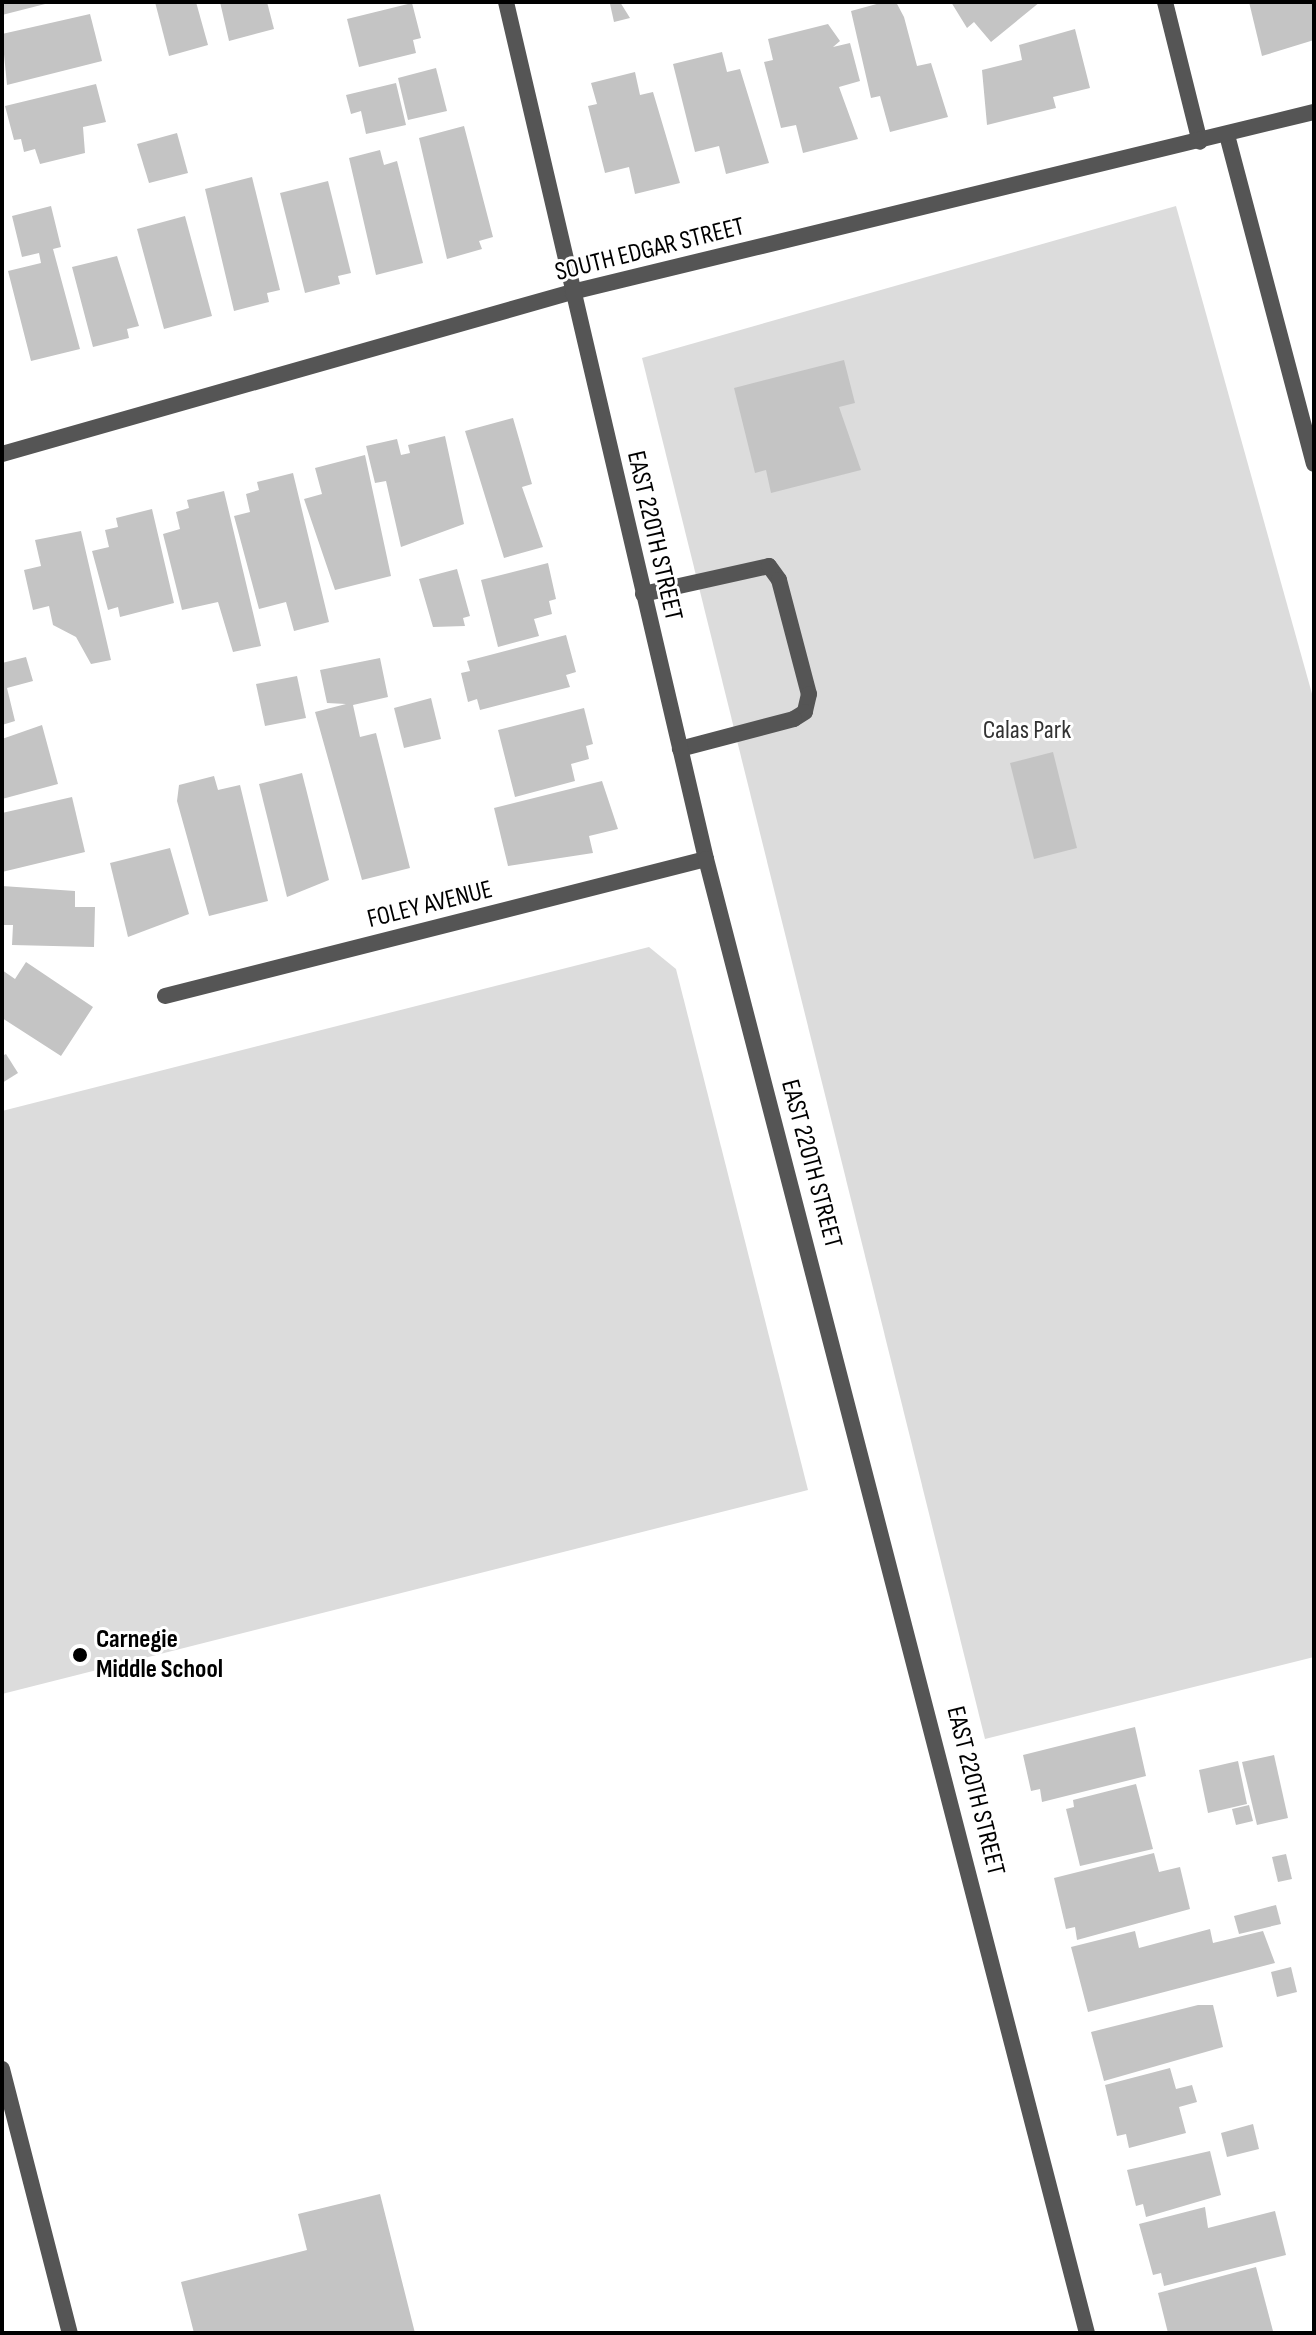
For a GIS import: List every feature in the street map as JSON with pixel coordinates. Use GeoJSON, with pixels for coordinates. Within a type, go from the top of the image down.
{"type":"FeatureCollection","features":[{"type":"Feature","properties":{"kind":"street","name":"EAST 220TH STREET"},"geometry":{"type":"LineString","coordinates":[[506,2],[706,859],[1087,2333]]}},
{"type":"Feature","properties":{"kind":"street"},"geometry":{"type":"LineString","coordinates":[[1165,2],[1200,142]]}},
{"type":"Feature","properties":{"kind":"street","name":"SOUTH EDGAR STREET"},"geometry":{"type":"LineString","coordinates":[[2,454],[572,292],[1314,112]]}},
{"type":"Feature","properties":{"kind":"street"},"geometry":{"type":"LineString","coordinates":[[1227,135],[1314,464]]}},
{"type":"Feature","properties":{"kind":"street"},"geometry":{"type":"LineString","coordinates":[[643,594],[769,566],[779,580],[809,694],[805,712],[794,719],[680,749]]}},
{"type":"Feature","properties":{"kind":"street","name":"FOLEY AVENUE"},"geometry":{"type":"LineString","coordinates":[[165,996],[706,859]]}},
{"type":"Feature","properties":{"kind":"street"},"geometry":{"type":"LineString","coordinates":[[2,2069],[70,2333]]}},
{"type":"Feature","properties":{"kind":"green space","name":"Calas Park"},"geometry":{"type":"Polygon","coordinates":[[[1176,206],[1314,701],[1314,1657],[985,1739],[642,358],[1176,206]]]}},
{"type":"Feature","properties":{"kind":"green space"},"geometry":{"type":"Polygon","coordinates":[[[649,947],[676,969],[808,1490],[2,1694],[2,1111],[649,947]]]}},
{"type":"Feature","properties":{"kind":"building"},"geometry":{"type":"Polygon","coordinates":[[[2,2],[49,2],[49,3],[2,15],[2,2]]]}},
{"type":"Feature","properties":{"kind":"building"},"geometry":{"type":"Polygon","coordinates":[[[155,2],[196,2],[208,45],[169,56],[155,2]]]}},
{"type":"Feature","properties":{"kind":"building"},"geometry":{"type":"Polygon","coordinates":[[[220,2],[267,2],[274,29],[229,41],[220,2]]]}},
{"type":"Feature","properties":{"kind":"building"},"geometry":{"type":"Polygon","coordinates":[[[620,2],[630,18],[614,22],[610,4],[620,2]]]}},
{"type":"Feature","properties":{"kind":"building"},"geometry":{"type":"Polygon","coordinates":[[[896,2],[904,17],[917,66],[931,63],[948,117],[890,132],[880,96],[871,98],[851,11],[896,2]]]}},
{"type":"Feature","properties":{"kind":"building"},"geometry":{"type":"Polygon","coordinates":[[[951,2],[1040,2],[991,42],[974,22],[967,28],[951,2]]]}},
{"type":"Feature","properties":{"kind":"building"},"geometry":{"type":"Polygon","coordinates":[[[1249,2],[1314,2],[1314,40],[1262,56],[1249,2]]]}},
{"type":"Feature","properties":{"kind":"building"},"geometry":{"type":"Polygon","coordinates":[[[412,3],[421,38],[413,40],[416,53],[359,67],[347,19],[412,3]]]}},
{"type":"Feature","properties":{"kind":"building"},"geometry":{"type":"Polygon","coordinates":[[[90,14],[102,61],[7,85],[2,34],[90,14]]]}},
{"type":"Feature","properties":{"kind":"building"},"geometry":{"type":"Polygon","coordinates":[[[828,24],[840,41],[833,47],[850,43],[860,81],[839,87],[858,139],[803,153],[796,125],[781,128],[764,62],[773,60],[768,39],[828,24]]]}},
{"type":"Feature","properties":{"kind":"building"},"geometry":{"type":"Polygon","coordinates":[[[1075,29],[1090,88],[1053,97],[1056,108],[987,125],[982,70],[1022,60],[1019,45],[1075,29]]]}},
{"type":"Feature","properties":{"kind":"building"},"geometry":{"type":"Polygon","coordinates":[[[722,52],[727,72],[740,69],[769,163],[726,174],[719,146],[695,152],[673,64],[722,52]]]}},
{"type":"Feature","properties":{"kind":"building"},"geometry":{"type":"Polygon","coordinates":[[[436,68],[447,111],[408,120],[398,78],[436,68]]]}},
{"type":"Feature","properties":{"kind":"building"},"geometry":{"type":"Polygon","coordinates":[[[635,72],[640,95],[653,92],[680,183],[635,194],[629,167],[605,173],[588,106],[597,104],[591,83],[635,72]]]}},
{"type":"Feature","properties":{"kind":"building"},"geometry":{"type":"Polygon","coordinates":[[[396,83],[406,125],[366,134],[361,111],[351,114],[346,95],[396,83]]]}},
{"type":"Feature","properties":{"kind":"building"},"geometry":{"type":"Polygon","coordinates":[[[96,84],[106,122],[83,127],[85,153],[40,164],[35,149],[24,152],[21,139],[14,140],[5,106],[96,84]]]}},
{"type":"Feature","properties":{"kind":"building"},"geometry":{"type":"Polygon","coordinates":[[[464,126],[493,237],[479,241],[482,249],[447,259],[419,138],[464,126]]]}},
{"type":"Feature","properties":{"kind":"building"},"geometry":{"type":"Polygon","coordinates":[[[177,133],[188,173],[149,183],[137,144],[177,133]]]}},
{"type":"Feature","properties":{"kind":"building"},"geometry":{"type":"Polygon","coordinates":[[[380,150],[384,165],[397,161],[423,263],[376,275],[349,158],[380,150]]]}},
{"type":"Feature","properties":{"kind":"building"},"geometry":{"type":"Polygon","coordinates":[[[252,177],[280,290],[267,293],[269,302],[234,311],[205,189],[252,177]]]}},
{"type":"Feature","properties":{"kind":"building"},"geometry":{"type":"Polygon","coordinates":[[[328,181],[351,273],[338,276],[340,284],[305,293],[280,193],[328,181]]]}},
{"type":"Feature","properties":{"kind":"building"},"geometry":{"type":"Polygon","coordinates":[[[51,206],[61,247],[53,249],[80,349],[31,361],[8,271],[41,263],[39,253],[22,257],[12,216],[51,206]]]}},
{"type":"Feature","properties":{"kind":"building"},"geometry":{"type":"Polygon","coordinates":[[[185,216],[212,316],[164,329],[137,229],[185,216]]]}},
{"type":"Feature","properties":{"kind":"building"},"geometry":{"type":"Polygon","coordinates":[[[117,256],[139,326],[127,329],[129,338],[93,347],[72,267],[117,256]]]}},
{"type":"Feature","properties":{"kind":"building"},"geometry":{"type":"Polygon","coordinates":[[[844,360],[855,403],[839,407],[861,470],[771,493],[766,470],[755,473],[734,388],[844,360]]]}},
{"type":"Feature","properties":{"kind":"building"},"geometry":{"type":"Polygon","coordinates":[[[513,418],[532,484],[522,487],[543,547],[504,558],[465,431],[513,418]]]}},
{"type":"Feature","properties":{"kind":"building"},"geometry":{"type":"Polygon","coordinates":[[[445,436],[464,524],[401,547],[386,481],[375,483],[366,446],[397,439],[401,455],[410,453],[408,445],[445,436]]]}},
{"type":"Feature","properties":{"kind":"building"},"geometry":{"type":"Polygon","coordinates":[[[365,455],[391,576],[335,590],[304,499],[322,494],[315,468],[365,455]]]}},
{"type":"Feature","properties":{"kind":"building"},"geometry":{"type":"Polygon","coordinates":[[[293,473],[329,622],[294,631],[286,602],[259,609],[234,516],[250,512],[246,494],[259,490],[257,482],[293,473]]]}},
{"type":"Feature","properties":{"kind":"building"},"geometry":{"type":"Polygon","coordinates":[[[224,491],[261,646],[233,652],[218,602],[182,610],[163,534],[180,529],[176,512],[189,508],[187,500],[224,491]]]}},
{"type":"Feature","properties":{"kind":"building"},"geometry":{"type":"Polygon","coordinates":[[[152,509],[174,603],[120,617],[118,607],[108,610],[92,551],[109,547],[105,530],[118,527],[116,518],[152,509]]]}},
{"type":"Feature","properties":{"kind":"building"},"geometry":{"type":"Polygon","coordinates":[[[81,531],[111,660],[91,664],[76,637],[53,625],[49,606],[33,610],[24,570],[41,566],[35,540],[81,531]]]}},
{"type":"Feature","properties":{"kind":"building"},"geometry":{"type":"Polygon","coordinates":[[[548,563],[556,599],[549,601],[552,614],[534,619],[539,636],[498,647],[481,580],[548,563]]]}},
{"type":"Feature","properties":{"kind":"building"},"geometry":{"type":"Polygon","coordinates":[[[457,569],[470,616],[463,618],[465,626],[433,627],[419,579],[457,569]]]}},
{"type":"Feature","properties":{"kind":"building"},"geometry":{"type":"Polygon","coordinates":[[[566,635],[576,672],[566,675],[570,687],[480,710],[477,699],[468,702],[461,673],[470,671],[467,661],[566,635]]]}},
{"type":"Feature","properties":{"kind":"building"},"geometry":{"type":"Polygon","coordinates":[[[26,657],[33,681],[7,688],[15,721],[2,725],[2,663],[26,657]]]}},
{"type":"Feature","properties":{"kind":"building"},"geometry":{"type":"Polygon","coordinates":[[[380,658],[388,697],[353,705],[360,737],[376,733],[410,868],[362,880],[315,712],[346,704],[327,703],[320,670],[380,658]]]}},
{"type":"Feature","properties":{"kind":"building"},"geometry":{"type":"Polygon","coordinates":[[[297,676],[306,718],[265,726],[256,684],[297,676]]]}},
{"type":"Feature","properties":{"kind":"building"},"geometry":{"type":"Polygon","coordinates":[[[431,698],[441,739],[404,748],[394,708],[431,698]]]}},
{"type":"Feature","properties":{"kind":"building"},"geometry":{"type":"Polygon","coordinates":[[[584,708],[593,744],[586,746],[589,759],[571,764],[575,781],[515,797],[498,730],[584,708]]]}},
{"type":"Feature","properties":{"kind":"building"},"geometry":{"type":"Polygon","coordinates":[[[42,725],[58,784],[2,799],[2,739],[42,725]]]}},
{"type":"Feature","properties":{"kind":"building"},"geometry":{"type":"Polygon","coordinates":[[[1053,752],[1077,848],[1034,859],[1010,763],[1053,752]]]}},
{"type":"Feature","properties":{"kind":"building"},"geometry":{"type":"Polygon","coordinates":[[[302,773],[329,880],[287,897],[259,784],[302,773]]]}},
{"type":"Feature","properties":{"kind":"building"},"geometry":{"type":"Polygon","coordinates":[[[214,776],[218,790],[240,785],[268,901],[209,916],[177,801],[179,785],[214,776]]]}},
{"type":"Feature","properties":{"kind":"building"},"geometry":{"type":"Polygon","coordinates":[[[602,781],[618,829],[589,836],[593,853],[508,866],[494,808],[602,781]]]}},
{"type":"Feature","properties":{"kind":"building"},"geometry":{"type":"Polygon","coordinates":[[[72,797],[85,852],[2,872],[2,813],[72,797]]]}},
{"type":"Feature","properties":{"kind":"building"},"geometry":{"type":"Polygon","coordinates":[[[170,848],[189,914],[128,937],[110,863],[170,848]]]}},
{"type":"Feature","properties":{"kind":"building"},"geometry":{"type":"Polygon","coordinates":[[[2,886],[75,891],[75,907],[95,907],[94,947],[12,945],[13,925],[2,925],[2,886]]]}},
{"type":"Feature","properties":{"kind":"building"},"geometry":{"type":"Polygon","coordinates":[[[26,962],[93,1007],[61,1056],[2,1018],[2,970],[15,979],[26,962]]]}},
{"type":"Feature","properties":{"kind":"building"},"geometry":{"type":"Polygon","coordinates":[[[6,1054],[18,1073],[2,1083],[2,1056],[6,1054]]]}},
{"type":"Feature","properties":{"kind":"building"},"geometry":{"type":"Polygon","coordinates":[[[1135,1727],[1146,1776],[1042,1802],[1040,1789],[1031,1791],[1023,1755],[1135,1727]]]}},
{"type":"Feature","properties":{"kind":"building"},"geometry":{"type":"Polygon","coordinates":[[[1274,1755],[1288,1818],[1257,1825],[1242,1762],[1274,1755]]]}},
{"type":"Feature","properties":{"kind":"building"},"geometry":{"type":"Polygon","coordinates":[[[1238,1761],[1247,1804],[1208,1813],[1199,1770],[1238,1761]]]}},
{"type":"Feature","properties":{"kind":"building"},"geometry":{"type":"Polygon","coordinates":[[[1136,1784],[1153,1849],[1080,1866],[1066,1809],[1074,1807],[1073,1800],[1136,1784]]]}},
{"type":"Feature","properties":{"kind":"building"},"geometry":{"type":"Polygon","coordinates":[[[1249,1805],[1253,1821],[1236,1825],[1232,1809],[1249,1805]]]}},
{"type":"Feature","properties":{"kind":"building"},"geometry":{"type":"Polygon","coordinates":[[[1154,1853],[1159,1872],[1180,1867],[1190,1909],[1077,1940],[1075,1927],[1066,1929],[1054,1878],[1154,1853]]]}},
{"type":"Feature","properties":{"kind":"building"},"geometry":{"type":"Polygon","coordinates":[[[1286,1854],[1292,1879],[1278,1882],[1272,1857],[1286,1854]]]}},
{"type":"Feature","properties":{"kind":"building"},"geometry":{"type":"Polygon","coordinates":[[[1276,1905],[1281,1924],[1239,1934],[1234,1916],[1276,1905]]]}},
{"type":"Feature","properties":{"kind":"building"},"geometry":{"type":"Polygon","coordinates":[[[1210,1929],[1213,1943],[1263,1931],[1275,1963],[1088,2012],[1071,1947],[1135,1931],[1139,1948],[1210,1929]]]}},
{"type":"Feature","properties":{"kind":"building"},"geometry":{"type":"Polygon","coordinates":[[[1291,1967],[1297,1992],[1277,1997],[1271,1972],[1291,1967]]]}},
{"type":"Feature","properties":{"kind":"building"},"geometry":{"type":"Polygon","coordinates":[[[1198,2005],[1213,2005],[1223,2047],[1104,2081],[1091,2032],[1198,2005]]]}},
{"type":"Feature","properties":{"kind":"building"},"geometry":{"type":"Polygon","coordinates":[[[1170,2068],[1176,2089],[1192,2085],[1197,2102],[1179,2107],[1186,2133],[1129,2148],[1126,2134],[1117,2136],[1105,2085],[1170,2068]]]}},
{"type":"Feature","properties":{"kind":"building"},"geometry":{"type":"Polygon","coordinates":[[[1253,2124],[1259,2149],[1227,2157],[1221,2133],[1253,2124]]]}},
{"type":"Feature","properties":{"kind":"building"},"geometry":{"type":"Polygon","coordinates":[[[1210,2151],[1221,2195],[1146,2217],[1143,2204],[1136,2206],[1127,2170],[1210,2151]]]}},
{"type":"Feature","properties":{"kind":"building"},"geometry":{"type":"Polygon","coordinates":[[[380,2194],[415,2333],[194,2333],[181,2282],[307,2250],[298,2214],[380,2194]]]}},
{"type":"Feature","properties":{"kind":"building"},"geometry":{"type":"Polygon","coordinates":[[[1205,2207],[1208,2228],[1275,2211],[1286,2255],[1164,2286],[1161,2273],[1153,2275],[1139,2224],[1205,2207]]]}},
{"type":"Feature","properties":{"kind":"building"},"geometry":{"type":"Polygon","coordinates":[[[1256,2267],[1273,2331],[1168,2333],[1158,2293],[1256,2267]]]}},
{"type":"Feature","properties":{"kind":"place","name":"Carnegie Middle School"},"geometry":{"type":"Point","coordinates":[80,1655]}}]}
